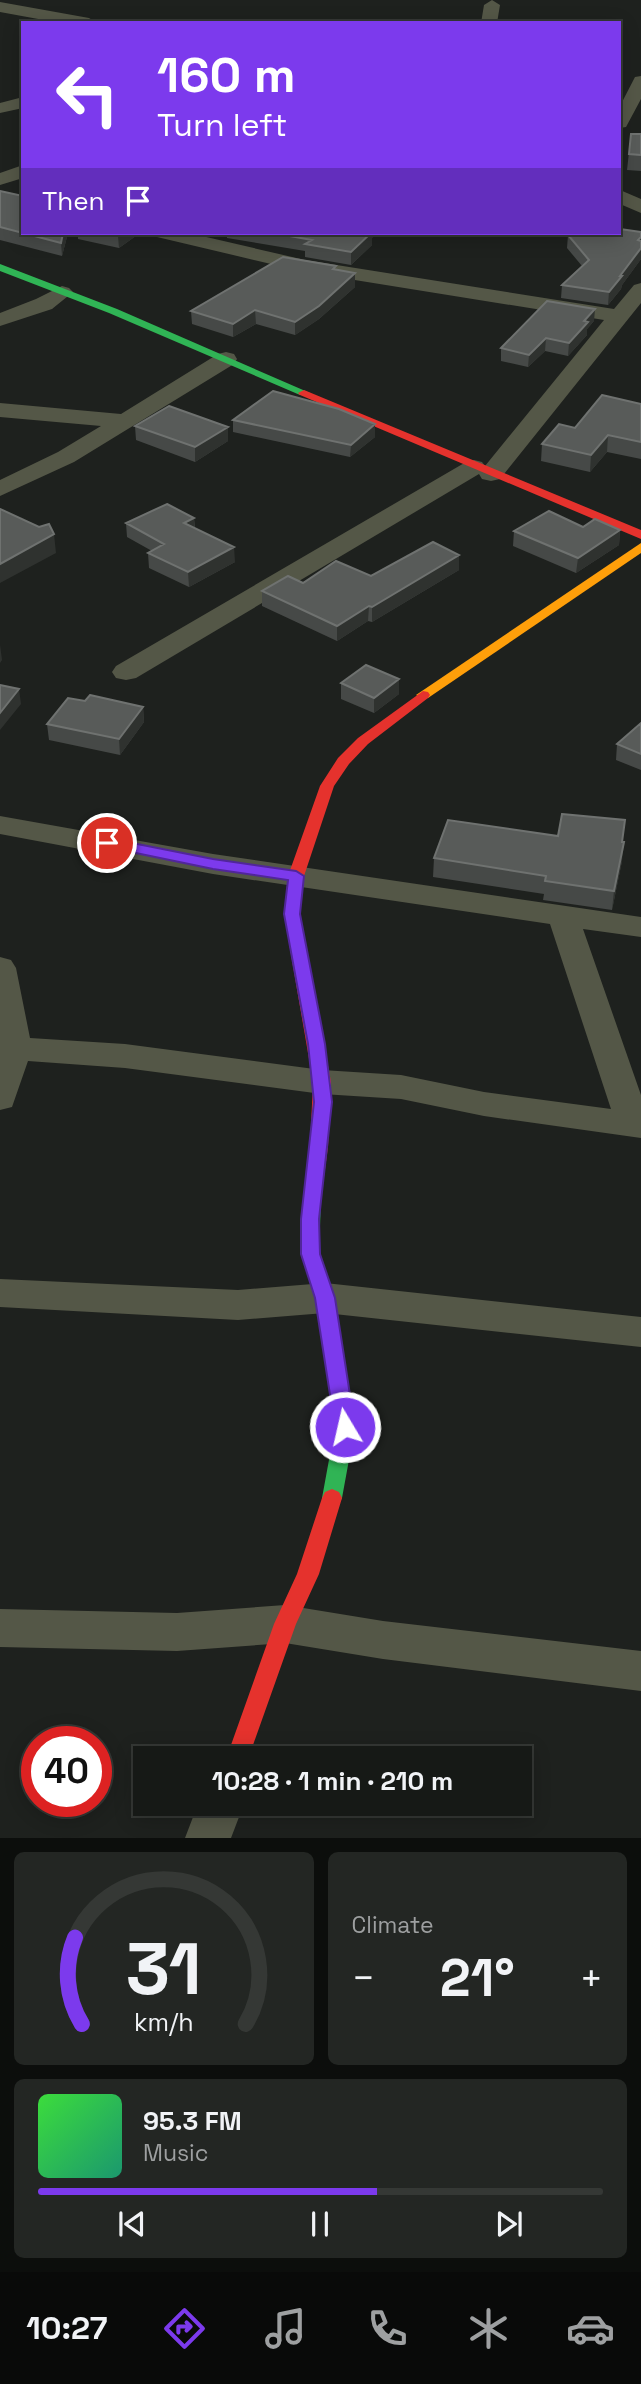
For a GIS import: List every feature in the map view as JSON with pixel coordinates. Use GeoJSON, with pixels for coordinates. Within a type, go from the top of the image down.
{"type":"FeatureCollection","features":[{"type":"Feature","properties":{"kind":"street"},"geometry":{"type":"LineString","coordinates":[[489,21],[492,5]]}},
{"type":"Feature","properties":{"kind":"street"},"geometry":{"type":"LineString","coordinates":[[0,7],[78,21]]}},
{"type":"Feature","properties":{"kind":"street"},"geometry":{"type":"LineString","coordinates":[[621,120],[641,81]]}},
{"type":"Feature","properties":{"kind":"street"},"geometry":{"type":"LineString","coordinates":[[0,108],[21,103]]}},
{"type":"Feature","properties":{"kind":"street"},"geometry":{"type":"LineString","coordinates":[[0,179],[21,172]]}},
{"type":"Feature","properties":{"kind":"street"},"geometry":{"type":"LineString","coordinates":[[621,197],[641,207]]}},
{"type":"Feature","properties":{"kind":"street"},"geometry":{"type":"LineString","coordinates":[[173,235],[319,269],[617,316]]}},
{"type":"Feature","properties":{"kind":"street"},"geometry":{"type":"LineString","coordinates":[[0,267],[226,359],[482,470],[641,535]]}},
{"type":"Feature","properties":{"kind":"street"},"geometry":{"type":"LineString","coordinates":[[126,672],[482,470],[641,289]]}},
{"type":"Feature","properties":{"kind":"street"},"geometry":{"type":"LineString","coordinates":[[0,320],[44,304],[62,292]]}},
{"type":"Feature","properties":{"kind":"street"},"geometry":{"type":"LineString","coordinates":[[0,489],[66,457],[226,359]]}},
{"type":"Feature","properties":{"kind":"street"},"geometry":{"type":"LineString","coordinates":[[0,410],[125,421]]}},
{"type":"Feature","properties":{"kind":"street"},"geometry":{"type":"LineString","coordinates":[[242,1746],[285,1624],[309,1574],[330,1509],[345,1427],[325,1298],[310,1254],[310,1219],[319,1147],[322,1082],[292,914],[296,876],[327,786],[343,761],[363,741],[447,677],[641,547]]}},
{"type":"Feature","properties":{"kind":"street"},"geometry":{"type":"LineString","coordinates":[[0,825],[213,864],[641,926]]}},
{"type":"Feature","properties":{"kind":"street"},"geometry":{"type":"LineString","coordinates":[[7,1047],[125,1056],[322,1082],[401,1087],[484,1104],[637,1126],[563,916]]}},
{"type":"Feature","properties":{"kind":"street"},"geometry":{"type":"LineString","coordinates":[[0,968],[7,1047],[0,1098]]}},
{"type":"Feature","properties":{"kind":"street"},"geometry":{"type":"LineString","coordinates":[[0,1293],[238,1305],[325,1298],[641,1332]]}},
{"type":"Feature","properties":{"kind":"street"},"geometry":{"type":"LineString","coordinates":[[0,1628],[177,1632],[285,1624],[383,1640],[641,1671]]}},
{"type":"Feature","properties":{"kind":"street"},"geometry":{"type":"LineString","coordinates":[[208,1838],[216,1816]]}},
{"type":"Feature","properties":{"kind":"building"},"geometry":{"type":"Polygon","coordinates":[[[631,134],[641,134],[641,155],[629,154],[631,134]]]}},
{"type":"Feature","properties":{"kind":"building"},"geometry":{"type":"Polygon","coordinates":[[[0,191],[21,196],[21,233],[0,227],[0,191]]]}},
{"type":"Feature","properties":{"kind":"building"},"geometry":{"type":"Polygon","coordinates":[[[621,229],[641,232],[638,240],[641,241],[641,248],[609,292],[562,285],[589,260],[568,235],[621,235],[621,229]]]}},
{"type":"Feature","properties":{"kind":"building"},"geometry":{"type":"Polygon","coordinates":[[[30,235],[63,235],[61,243],[30,235]]]}},
{"type":"Feature","properties":{"kind":"building"},"geometry":{"type":"Polygon","coordinates":[[[284,235],[369,235],[351,252],[305,244],[312,240],[284,235]]]}},
{"type":"Feature","properties":{"kind":"building"},"geometry":{"type":"Polygon","coordinates":[[[283,257],[336,266],[333,269],[355,273],[319,306],[295,322],[255,310],[233,324],[191,311],[283,257]]]}},
{"type":"Feature","properties":{"kind":"building"},"geometry":{"type":"Polygon","coordinates":[[[547,301],[595,309],[584,321],[588,322],[569,343],[546,338],[529,355],[501,348],[547,301]]]}},
{"type":"Feature","properties":{"kind":"building"},"geometry":{"type":"Polygon","coordinates":[[[273,391],[339,409],[375,424],[351,445],[233,420],[273,391]]]}},
{"type":"Feature","properties":{"kind":"building"},"geometry":{"type":"Polygon","coordinates":[[[602,395],[641,404],[641,442],[608,435],[591,455],[542,444],[559,424],[575,428],[602,395]]]}},
{"type":"Feature","properties":{"kind":"building"},"geometry":{"type":"Polygon","coordinates":[[[169,406],[228,427],[195,447],[135,426],[169,406]]]}},
{"type":"Feature","properties":{"kind":"building"},"geometry":{"type":"Polygon","coordinates":[[[167,504],[194,518],[184,523],[234,547],[188,572],[148,553],[164,544],[126,523],[167,504]]]}},
{"type":"Feature","properties":{"kind":"building"},"geometry":{"type":"Polygon","coordinates":[[[0,509],[39,527],[49,524],[54,534],[0,564],[0,509]]]}},
{"type":"Feature","properties":{"kind":"building"},"geometry":{"type":"Polygon","coordinates":[[[549,511],[583,527],[595,519],[620,530],[578,558],[514,531],[549,511]]]}},
{"type":"Feature","properties":{"kind":"building"},"geometry":{"type":"Polygon","coordinates":[[[433,542],[459,555],[337,626],[262,591],[288,576],[303,583],[336,561],[371,576],[433,542]]]}},
{"type":"Feature","properties":{"kind":"building"},"geometry":{"type":"Polygon","coordinates":[[[366,665],[399,679],[374,698],[341,683],[366,665]]]}},
{"type":"Feature","properties":{"kind":"building"},"geometry":{"type":"Polygon","coordinates":[[[0,685],[19,689],[0,713],[0,685]]]}},
{"type":"Feature","properties":{"kind":"building"},"geometry":{"type":"Polygon","coordinates":[[[90,695],[143,707],[119,739],[47,724],[68,698],[85,701],[90,695]]]}},
{"type":"Feature","properties":{"kind":"building"},"geometry":{"type":"Polygon","coordinates":[[[641,723],[641,754],[617,744],[641,723]]]}},
{"type":"Feature","properties":{"kind":"building"},"geometry":{"type":"Polygon","coordinates":[[[562,814],[625,820],[624,842],[614,891],[545,881],[546,876],[434,858],[448,820],[558,836],[562,814]]]}},
{"type":"Feature","properties":{"kind":"traffic: fast"},"geometry":{"type":"LineString","coordinates":[[0,267],[113,311],[304,393]]}},
{"type":"Feature","properties":{"kind":"traffic: fast"},"geometry":{"type":"LineString","coordinates":[[312,1199],[310,1254],[325,1298],[345,1427],[332,1498]]}},
{"type":"Feature","properties":{"kind":"traffic: slow"},"geometry":{"type":"LineString","coordinates":[[423,695],[641,547]]}},
{"type":"Feature","properties":{"kind":"traffic: jam"},"geometry":{"type":"LineString","coordinates":[[304,393],[641,535]]}},
{"type":"Feature","properties":{"kind":"traffic: jam"},"geometry":{"type":"LineString","coordinates":[[312,1199],[319,1147],[322,1082],[292,914],[296,876],[327,786],[343,761],[363,741],[423,695]]}},
{"type":"Feature","properties":{"kind":"traffic: jam"},"geometry":{"type":"LineString","coordinates":[[242,1746],[285,1624],[308,1574],[332,1498]]}},
{"type":"Feature","properties":{"kind":"route"},"geometry":{"type":"LineString","coordinates":[[107,843],[213,864],[296,876],[292,914],[317,1044],[323,1102],[310,1219],[310,1254],[325,1298],[345,1427]]}}]}
